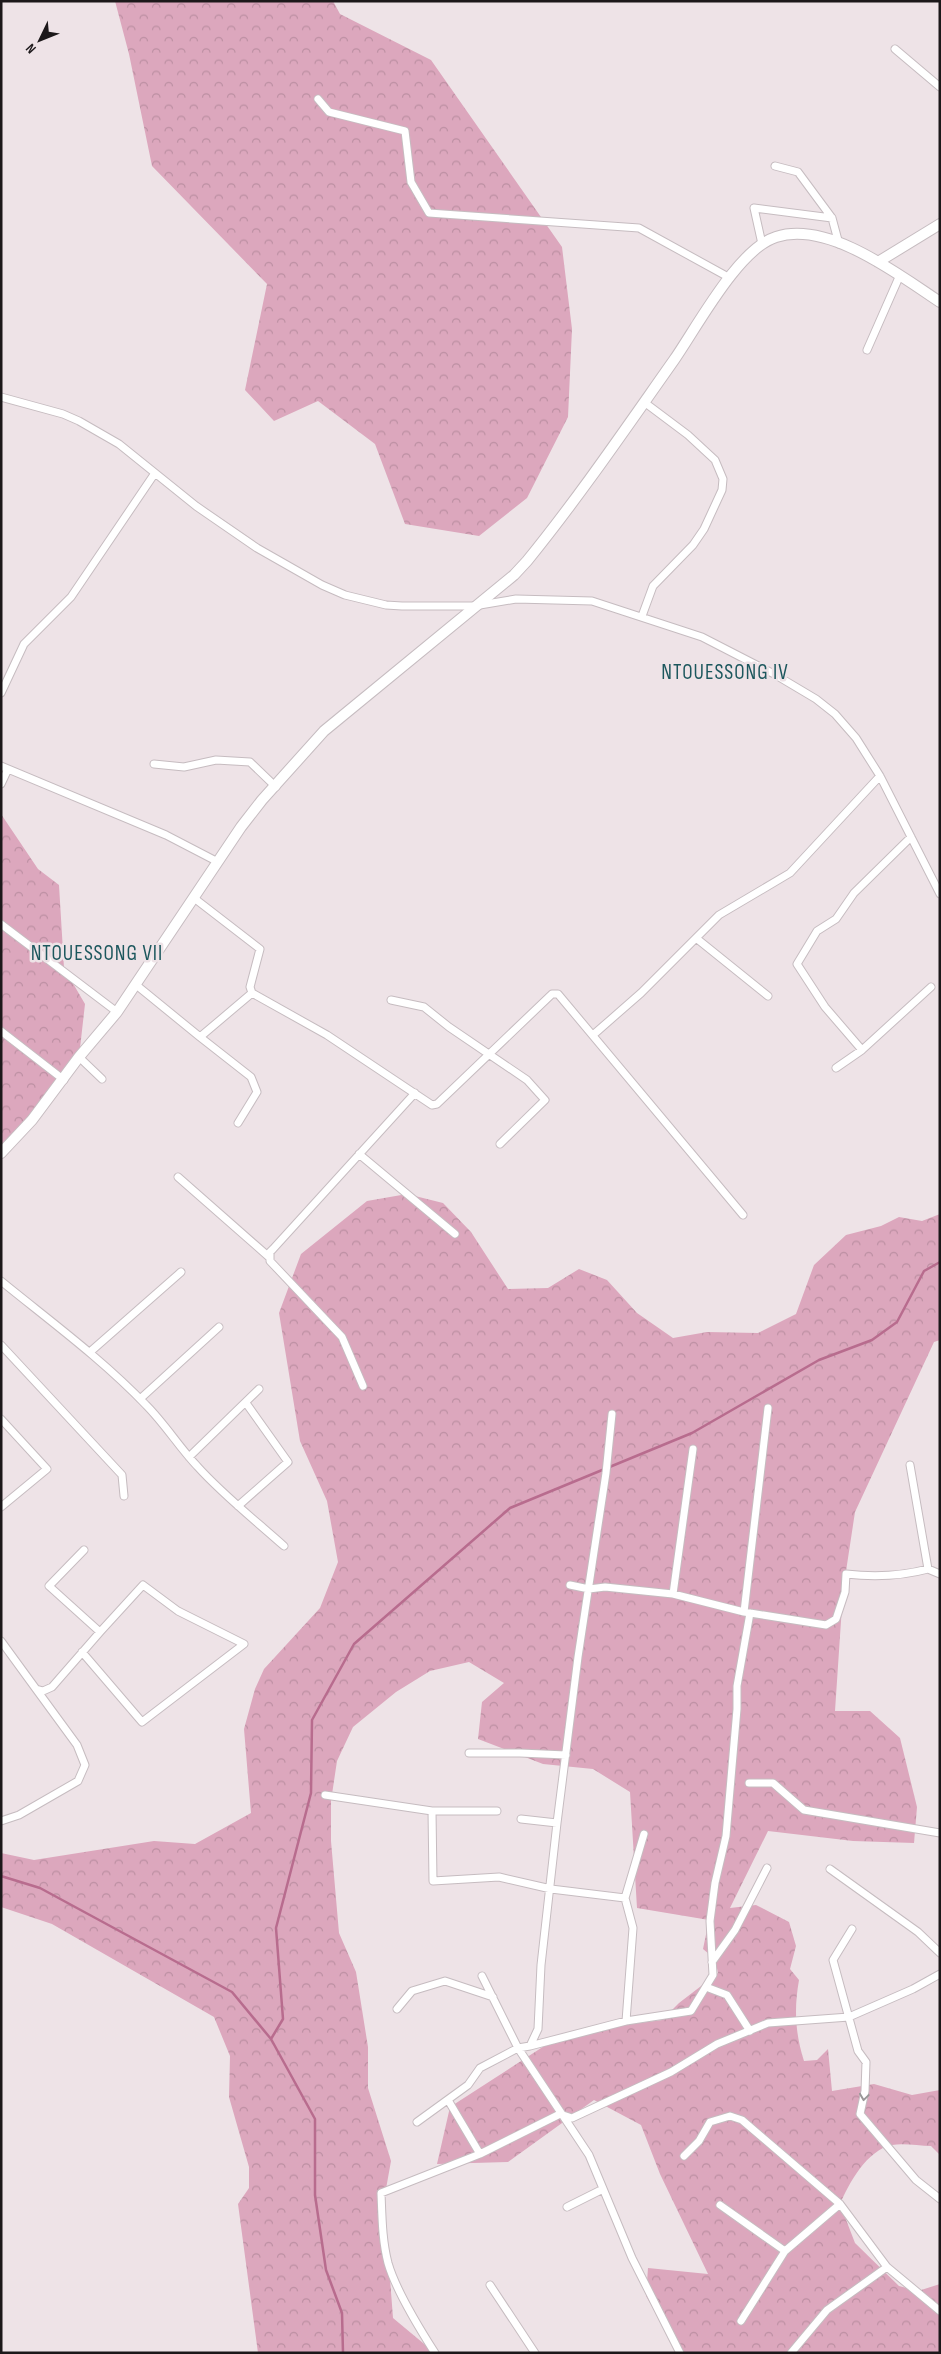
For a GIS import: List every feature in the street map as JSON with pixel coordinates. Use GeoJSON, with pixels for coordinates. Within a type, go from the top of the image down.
{"type":"FeatureCollection","features":[{"type":"Feature","properties":{"kind":"street"},"geometry":{"type":"LineString","coordinates":[[895,49],[940,87]]}},
{"type":"Feature","properties":{"kind":"street"},"geometry":{"type":"LineString","coordinates":[[318,99],[329,112],[405,131],[411,182],[429,212],[640,228],[730,278]]}},
{"type":"Feature","properties":{"kind":"street"},"geometry":{"type":"LineString","coordinates":[[775,166],[798,172],[832,218],[840,244]]}},
{"type":"Feature","properties":{"kind":"street"},"geometry":{"type":"LineString","coordinates":[[762,244],[754,208],[832,218]]}},
{"type":"Feature","properties":{"kind":"street"},"geometry":{"type":"LineString","coordinates":[[878,262],[940,224]]}},
{"type":"Feature","properties":{"kind":"street"},"geometry":{"type":"LineString","coordinates":[[1,1153],[32,1120],[64,1080],[79,1057],[117,1012],[241,827],[338,718],[514,575],[527,561],[644,402],[739,265],[762,244],[776,237],[808,234],[840,244],[878,262],[940,302]]}},
{"type":"Feature","properties":{"kind":"street"},"geometry":{"type":"LineString","coordinates":[[867,350],[900,275]]}},
{"type":"Feature","properties":{"kind":"street"},"geometry":{"type":"LineString","coordinates":[[1,397],[63,414],[79,421],[119,444],[196,506],[257,548],[322,585],[345,594],[386,605],[474,606],[516,599],[592,601],[702,637],[774,674],[816,699],[835,714],[856,738],[880,776],[940,894]]}},
{"type":"Feature","properties":{"kind":"street"},"geometry":{"type":"LineString","coordinates":[[642,616],[653,586],[692,546],[704,529],[722,490],[723,479],[715,460],[688,435],[644,402]]}},
{"type":"Feature","properties":{"kind":"street"},"geometry":{"type":"LineString","coordinates":[[1,693],[24,644],[71,596],[155,473]]}},
{"type":"Feature","properties":{"kind":"street"},"geometry":{"type":"LineString","coordinates":[[154,764],[184,767],[216,760],[250,762],[276,786]]}},
{"type":"Feature","properties":{"kind":"street"},"geometry":{"type":"LineString","coordinates":[[1,784],[5,767],[166,835],[218,862]]}},
{"type":"Feature","properties":{"kind":"street"},"geometry":{"type":"LineString","coordinates":[[593,1035],[641,993],[719,915],[790,873],[880,776]]}},
{"type":"Feature","properties":{"kind":"street"},"geometry":{"type":"LineString","coordinates":[[862,1050],[825,1007],[797,964],[817,931],[836,919],[854,893],[911,837]]}},
{"type":"Feature","properties":{"kind":"street"},"geometry":{"type":"LineString","coordinates":[[194,898],[260,949],[250,987],[252,993],[327,1035],[429,1104],[437,1104],[554,993],[558,994],[743,1215]]}},
{"type":"Feature","properties":{"kind":"street"},"geometry":{"type":"LineString","coordinates":[[1,924],[117,1012]]}},
{"type":"Feature","properties":{"kind":"street"},"geometry":{"type":"LineString","coordinates":[[696,938],[768,996]]}},
{"type":"Feature","properties":{"kind":"street"},"geometry":{"type":"LineString","coordinates":[[135,984],[251,1077],[257,1092],[238,1123]]}},
{"type":"Feature","properties":{"kind":"street"},"geometry":{"type":"LineString","coordinates":[[836,1068],[862,1050],[931,987]]}},
{"type":"Feature","properties":{"kind":"street"},"geometry":{"type":"LineString","coordinates":[[200,1037],[252,993]]}},
{"type":"Feature","properties":{"kind":"street"},"geometry":{"type":"LineString","coordinates":[[390,1000],[424,1007],[449,1027],[527,1080],[545,1100],[500,1144]]}},
{"type":"Feature","properties":{"kind":"street"},"geometry":{"type":"LineString","coordinates":[[1,1031],[64,1080]]}},
{"type":"Feature","properties":{"kind":"street"},"geometry":{"type":"LineString","coordinates":[[79,1057],[102,1079]]}},
{"type":"Feature","properties":{"kind":"street"},"geometry":{"type":"LineString","coordinates":[[269,1257],[273,1249],[414,1093]]}},
{"type":"Feature","properties":{"kind":"street"},"geometry":{"type":"LineString","coordinates":[[359,1154],[455,1234]]}},
{"type":"Feature","properties":{"kind":"street"},"geometry":{"type":"LineString","coordinates":[[178,1177],[269,1257],[270,1261],[342,1337],[363,1386]]}},
{"type":"Feature","properties":{"kind":"street"},"geometry":{"type":"LineString","coordinates":[[90,1352],[181,1272]]}},
{"type":"Feature","properties":{"kind":"street"},"geometry":{"type":"LineString","coordinates":[[1,1281],[90,1352],[140,1399],[189,1456],[238,1506],[284,1546]]}},
{"type":"Feature","properties":{"kind":"street"},"geometry":{"type":"LineString","coordinates":[[140,1399],[218,1327]]}},
{"type":"Feature","properties":{"kind":"street"},"geometry":{"type":"LineString","coordinates":[[1,1346],[122,1475],[124,1496]]}},
{"type":"Feature","properties":{"kind":"street"},"geometry":{"type":"LineString","coordinates":[[189,1456],[260,1390]]}},
{"type":"Feature","properties":{"kind":"street"},"geometry":{"type":"LineString","coordinates":[[238,1506],[288,1462],[246,1403]]}},
{"type":"Feature","properties":{"kind":"street"},"geometry":{"type":"LineString","coordinates":[[418,2122],[468,2084],[480,2068],[518,2048],[626,2022],[691,2011],[713,1975],[710,1921],[715,1883],[726,1836],[736,1709],[736,1686],[747,1613],[768,1408]]}},
{"type":"Feature","properties":{"kind":"street"},"geometry":{"type":"LineString","coordinates":[[530,2046],[538,2029],[541,1965],[557,1823],[608,1462],[612,1414]]}},
{"type":"Feature","properties":{"kind":"street"},"geometry":{"type":"LineString","coordinates":[[1,1419],[26,1448],[47,1468],[1,1507]]}},
{"type":"Feature","properties":{"kind":"street"},"geometry":{"type":"LineString","coordinates":[[673,1594],[693,1450]]}},
{"type":"Feature","properties":{"kind":"street"},"geometry":{"type":"LineString","coordinates":[[910,1465],[928,1569]]}},
{"type":"Feature","properties":{"kind":"street"},"geometry":{"type":"LineString","coordinates":[[84,1550],[49,1586],[100,1632]]}},
{"type":"Feature","properties":{"kind":"street"},"geometry":{"type":"LineString","coordinates":[[570,1585],[589,1589],[605,1587],[673,1594],[747,1613],[830,1624],[836,1619],[845,1592],[846,1574],[864,1576],[916,1572],[928,1569],[940,1574]]}},
{"type":"Feature","properties":{"kind":"street"},"geometry":{"type":"LineString","coordinates":[[36,1689],[43,1691],[52,1687],[82,1652],[143,1585],[178,1610],[244,1644],[142,1722],[82,1652]]}},
{"type":"Feature","properties":{"kind":"street"},"geometry":{"type":"LineString","coordinates":[[1,1641],[77,1745],[85,1765],[78,1782],[19,1815],[1,1821]]}},
{"type":"Feature","properties":{"kind":"street"},"geometry":{"type":"LineString","coordinates":[[469,1753],[520,1752],[566,1756]]}},
{"type":"Feature","properties":{"kind":"street"},"geometry":{"type":"LineString","coordinates":[[749,1783],[773,1783],[804,1810],[940,1833]]}},
{"type":"Feature","properties":{"kind":"street"},"geometry":{"type":"LineString","coordinates":[[325,1795],[432,1811],[497,1811]]}},
{"type":"Feature","properties":{"kind":"street"},"geometry":{"type":"LineString","coordinates":[[432,1811],[433,1881],[499,1876],[551,1888],[625,1898]]}},
{"type":"Feature","properties":{"kind":"street"},"geometry":{"type":"LineString","coordinates":[[521,1819],[557,1823]]}},
{"type":"Feature","properties":{"kind":"street"},"geometry":{"type":"LineString","coordinates":[[626,2022],[633,1928],[625,1898],[644,1834]]}},
{"type":"Feature","properties":{"kind":"street"},"geometry":{"type":"LineString","coordinates":[[712,1962],[735,1930],[767,1868]]}},
{"type":"Feature","properties":{"kind":"street"},"geometry":{"type":"LineString","coordinates":[[830,1869],[918,1932],[940,1952]]}},
{"type":"Feature","properties":{"kind":"street"},"geometry":{"type":"LineString","coordinates":[[852,1929],[834,1960],[858,2051],[866,2062],[865,2091],[860,2114],[910,2174],[940,2200]]}},
{"type":"Feature","properties":{"kind":"street"},"geometry":{"type":"LineString","coordinates":[[435,2353],[416,2323],[389,2264],[382,2227],[381,2193],[480,2154],[560,2114],[572,2118],[671,2072],[717,2044],[768,2023],[849,2017],[913,1989],[940,1974]]}},
{"type":"Feature","properties":{"kind":"street"},"geometry":{"type":"LineString","coordinates":[[482,1976],[518,2048],[589,2155],[632,2258],[680,2353]]}},
{"type":"Feature","properties":{"kind":"street"},"geometry":{"type":"LineString","coordinates":[[397,2009],[412,1991],[446,1981],[492,1997]]}},
{"type":"Feature","properties":{"kind":"street"},"geometry":{"type":"LineString","coordinates":[[706,1986],[727,1995],[750,2031]]}},
{"type":"Feature","properties":{"kind":"street"},"geometry":{"type":"LineString","coordinates":[[448,2100],[480,2154]]}},
{"type":"Feature","properties":{"kind":"street"},"geometry":{"type":"LineString","coordinates":[[684,2156],[699,2141],[710,2122],[730,2116],[742,2120],[840,2204],[887,2267],[940,2311]]}},
{"type":"Feature","properties":{"kind":"street"},"geometry":{"type":"LineString","coordinates":[[567,2207],[603,2189]]}},
{"type":"Feature","properties":{"kind":"street"},"geometry":{"type":"LineString","coordinates":[[742,2321],[785,2251],[840,2204]]}},
{"type":"Feature","properties":{"kind":"street"},"geometry":{"type":"LineString","coordinates":[[720,2205],[785,2251]]}},
{"type":"Feature","properties":{"kind":"street"},"geometry":{"type":"LineString","coordinates":[[791,2353],[827,2310],[887,2267]]}},
{"type":"Feature","properties":{"kind":"street"},"geometry":{"type":"LineString","coordinates":[[490,2285],[535,2353]]}},
{"type":"Feature","properties":{"kind":"green space"},"geometry":{"type":"Polygon","coordinates":[[[115,1],[333,1],[340,14],[431,60],[562,247],[572,329],[568,417],[527,498],[479,536],[405,524],[375,444],[318,401],[274,421],[245,390],[267,284],[152,166],[129,54],[115,1]]]}},
{"type":"Feature","properties":{"kind":"green space"},"geometry":{"type":"Polygon","coordinates":[[[1,814],[38,869],[59,885],[64,968],[85,1004],[79,1057],[1,1153],[1,814]]]}},
{"type":"Feature","properties":{"kind":"green space"},"geometry":{"type":"Polygon","coordinates":[[[407,1194],[443,1203],[471,1232],[508,1289],[548,1288],[579,1269],[607,1280],[637,1313],[673,1338],[707,1332],[758,1333],[796,1314],[814,1265],[846,1235],[881,1226],[899,1217],[922,1221],[940,1214],[940,1340],[934,1342],[855,1512],[843,1591],[835,1711],[870,1711],[900,1738],[917,1807],[914,1843],[853,1841],[768,1831],[730,1908],[756,1905],[789,1922],[796,1946],[790,1969],[799,1980],[796,2020],[801,2051],[804,2061],[817,2060],[828,2049],[832,2091],[874,2084],[912,2095],[940,2090],[940,2155],[931,2146],[897,2144],[883,2148],[860,2168],[840,2204],[855,2243],[899,2286],[918,2291],[940,2284],[940,2353],[679,2353],[646,2296],[648,2268],[708,2274],[660,2174],[641,2125],[594,2100],[508,2162],[437,2164],[450,2107],[555,2039],[622,2025],[662,2020],[679,2003],[718,1973],[715,1959],[703,1949],[709,1920],[637,1908],[630,1792],[593,1769],[543,1764],[478,1739],[482,1702],[504,1683],[469,1662],[430,1671],[396,1692],[353,1727],[337,1761],[331,1801],[331,1841],[339,1933],[356,1972],[368,2047],[368,2088],[391,2161],[384,2200],[393,2318],[435,2353],[258,2353],[238,2204],[249,2188],[249,2167],[229,2097],[230,2056],[214,2017],[52,1924],[1,1907],[1,1853],[34,1860],[154,1841],[195,1844],[251,1813],[244,1729],[255,1689],[264,1669],[320,1608],[338,1562],[327,1501],[300,1441],[279,1313],[301,1254],[367,1201],[407,1194]]]}},
{"type":"Feature","properties":{"kind":"waterway"},"geometry":{"type":"LineString","coordinates":[[271,2039],[283,2019],[276,1928],[311,1793],[312,1720],[354,1644],[510,1508],[692,1433],[819,1360],[872,1340],[897,1322],[924,1271],[940,1262]]}},
{"type":"Feature","properties":{"kind":"waterway"},"geometry":{"type":"LineString","coordinates":[[1,1876],[40,1888],[232,1992],[271,2039],[315,2119],[315,2195],[326,2270],[342,2313],[343,2353]]}},
{"type":"Feature","properties":{"kind":"district","name":"NTOUESSONG IV"},"geometry":{"type":"Point","coordinates":[725,672]}},
{"type":"Feature","properties":{"kind":"district","name":"NTOUESSONG VII"},"geometry":{"type":"Point","coordinates":[97,953]}}]}
